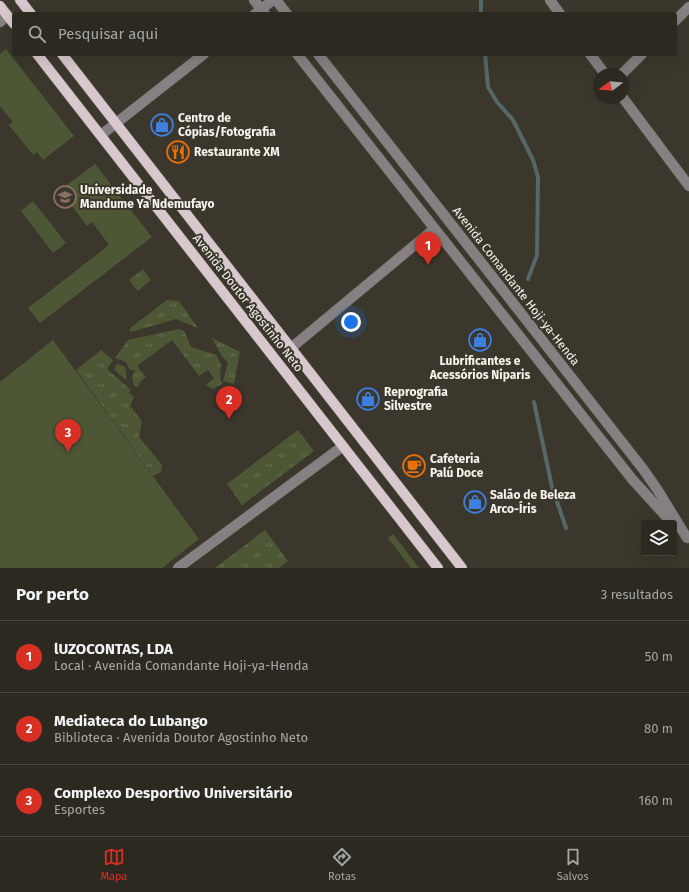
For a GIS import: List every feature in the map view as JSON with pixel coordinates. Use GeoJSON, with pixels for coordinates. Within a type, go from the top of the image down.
{"type":"FeatureCollection","features":[{"type":"Feature","properties":{"kind":"main road"},"geometry":{"type":"LineString","coordinates":[[20,0],[29,12]]}},
{"type":"Feature","properties":{"kind":"main road"},"geometry":{"type":"LineString","coordinates":[[0,6],[4,19]]}},
{"type":"Feature","properties":{"kind":"main road","name":"Avenida Doutor Agostinho Neto"},"geometry":{"type":"LineString","coordinates":[[39,56],[438,568]]}},
{"type":"Feature","properties":{"kind":"main road","name":"Avenida Doutor Agostinho Neto"},"geometry":{"type":"LineString","coordinates":[[64,56],[462,568]]}},
{"type":"Feature","properties":{"kind":"street"},"geometry":{"type":"LineString","coordinates":[[254,0],[260,12],[274,0],[285,12]]}},
{"type":"Feature","properties":{"kind":"street"},"geometry":{"type":"LineString","coordinates":[[550,0],[559,12]]}},
{"type":"Feature","properties":{"kind":"street"},"geometry":{"type":"LineString","coordinates":[[677,19],[689,8]]}},
{"type":"Feature","properties":{"kind":"street"},"geometry":{"type":"LineString","coordinates":[[101,135],[201,56]]}},
{"type":"Feature","properties":{"kind":"street"},"geometry":{"type":"LineString","coordinates":[[298,56],[632,479],[669,520]]}},
{"type":"Feature","properties":{"kind":"street","name":"Avenida Comandante Hoji-ya-Henda"},"geometry":{"type":"LineString","coordinates":[[320,56],[643,470],[661,495],[688,540]]}},
{"type":"Feature","properties":{"kind":"street"},"geometry":{"type":"LineString","coordinates":[[592,56],[600,68]]}},
{"type":"Feature","properties":{"kind":"street"},"geometry":{"type":"LineString","coordinates":[[628,68],[640,56]]}},
{"type":"Feature","properties":{"kind":"street"},"geometry":{"type":"LineString","coordinates":[[628,104],[689,186]]}},
{"type":"Feature","properties":{"kind":"street"},"geometry":{"type":"LineString","coordinates":[[291,348],[434,229]]}},
{"type":"Feature","properties":{"kind":"street"},"geometry":{"type":"LineString","coordinates":[[178,568],[343,446]]}},
{"type":"Feature","properties":{"kind":"street","name":"Avenida Comandante Hoji-ya-Henda"},"geometry":{"type":"LineString","coordinates":[[677,529],[688,540]]}},
{"type":"Feature","properties":{"kind":"green space"},"geometry":{"type":"Polygon","coordinates":[[[6,49],[74,136],[43,160],[37,152],[33,155],[9,125],[13,122],[0,106],[0,54],[6,49]]]}},
{"type":"Feature","properties":{"kind":"green space"},"geometry":{"type":"Polygon","coordinates":[[[95,164],[152,237],[40,323],[28,308],[109,245],[92,222],[87,226],[65,197],[69,194],[64,187],[95,164]]]}},
{"type":"Feature","properties":{"kind":"green space"},"geometry":{"type":"Polygon","coordinates":[[[33,201],[66,243],[53,253],[21,211],[33,201]]]}},
{"type":"Feature","properties":{"kind":"green space"},"geometry":{"type":"Polygon","coordinates":[[[143,269],[151,280],[138,291],[129,280],[143,269]]]}},
{"type":"Feature","properties":{"kind":"green space"},"geometry":{"type":"Polygon","coordinates":[[[167,300],[179,301],[198,328],[176,319],[131,332],[129,329],[167,300]]]}},
{"type":"Feature","properties":{"kind":"green space"},"geometry":{"type":"Polygon","coordinates":[[[179,329],[184,331],[191,347],[216,354],[221,364],[220,376],[222,384],[213,389],[206,385],[214,378],[208,370],[199,376],[172,340],[137,366],[146,377],[140,382],[139,386],[134,386],[132,377],[135,370],[130,370],[126,362],[115,358],[128,340],[179,329]]]}},
{"type":"Feature","properties":{"kind":"green space"},"geometry":{"type":"Polygon","coordinates":[[[212,338],[240,352],[234,384],[223,381],[228,363],[221,355],[212,338]]]}},
{"type":"Feature","properties":{"kind":"green space"},"geometry":{"type":"Polygon","coordinates":[[[53,340],[199,539],[162,568],[0,568],[0,382],[53,340]]]}},
{"type":"Feature","properties":{"kind":"green space"},"geometry":{"type":"Polygon","coordinates":[[[101,350],[113,360],[107,369],[131,390],[129,393],[134,397],[130,406],[142,421],[139,437],[162,465],[161,472],[153,476],[76,370],[101,350]]]}},
{"type":"Feature","properties":{"kind":"green space"},"geometry":{"type":"Polygon","coordinates":[[[117,364],[125,367],[127,381],[114,369],[117,364]]]}},
{"type":"Feature","properties":{"kind":"green space"},"geometry":{"type":"Polygon","coordinates":[[[298,430],[314,451],[242,505],[227,484],[298,430]]]}},
{"type":"Feature","properties":{"kind":"green space"},"geometry":{"type":"Polygon","coordinates":[[[265,530],[288,561],[279,568],[215,568],[265,530]]]}},
{"type":"Feature","properties":{"kind":"green space"},"geometry":{"type":"Polygon","coordinates":[[[393,534],[419,568],[411,568],[388,538],[393,534]]]}},
{"type":"Feature","properties":{"kind":"waterway"},"geometry":{"type":"LineString","coordinates":[[481,0],[481,12]]}},
{"type":"Feature","properties":{"kind":"waterway"},"geometry":{"type":"LineString","coordinates":[[485,56],[488,87],[497,102],[513,120],[533,160],[538,177],[537,255],[528,279]]}},
{"type":"Feature","properties":{"kind":"waterway"},"geometry":{"type":"LineString","coordinates":[[534,402],[552,487],[566,528]]}},
{"type":"Feature","properties":{"kind":"place","name":"Centro de Cópias/Fotografia"},"geometry":{"type":"Point","coordinates":[162,125]}},
{"type":"Feature","properties":{"kind":"place","name":"Restaurante XM"},"geometry":{"type":"Point","coordinates":[178,152]}},
{"type":"Feature","properties":{"kind":"place","name":"Universidade Mandume Ya Ndemufayo"},"geometry":{"type":"Point","coordinates":[65,197]}},
{"type":"Feature","properties":{"kind":"place","name":"lUZOCONTAS, LDA"},"geometry":{"type":"Point","coordinates":[428,265]}},
{"type":"Feature","properties":{"kind":"place","name":"Lubrificantes e Acessórios Niparis"},"geometry":{"type":"Point","coordinates":[480,340]}},
{"type":"Feature","properties":{"kind":"place","name":"Reprografia Silvestre"},"geometry":{"type":"Point","coordinates":[368,399]}},
{"type":"Feature","properties":{"kind":"place","name":"Mediateca do Lubango"},"geometry":{"type":"Point","coordinates":[229,419]}},
{"type":"Feature","properties":{"kind":"place","name":"Complexo Desportivo Universitário"},"geometry":{"type":"Point","coordinates":[68,452]}},
{"type":"Feature","properties":{"kind":"place","name":"Cafeteria Palú Doce"},"geometry":{"type":"Point","coordinates":[414,466]}},
{"type":"Feature","properties":{"kind":"place","name":"Salão de Beleza Arco-Íris"},"geometry":{"type":"Point","coordinates":[475,502]}}]}
